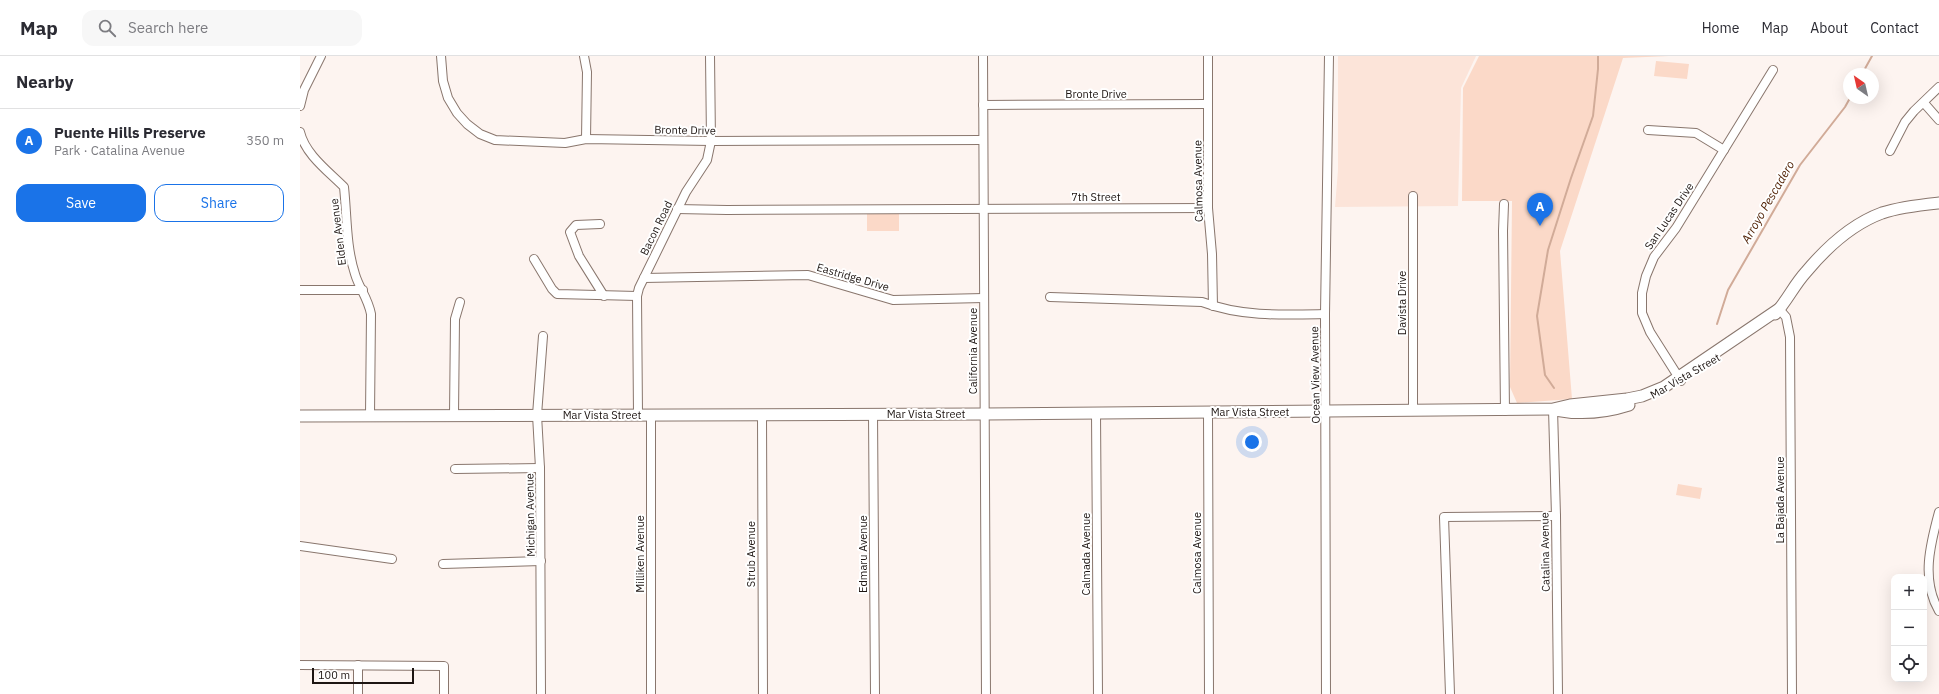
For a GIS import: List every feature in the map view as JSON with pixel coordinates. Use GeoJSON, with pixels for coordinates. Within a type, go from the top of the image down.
{"type":"FeatureCollection","features":[{"type":"Feature","properties":{"kind":"street"},"geometry":{"type":"LineString","coordinates":[[300,106],[304,90],[321,56]]}},
{"type":"Feature","properties":{"kind":"street","name":"Bronte Drive"},"geometry":{"type":"LineString","coordinates":[[441,56],[443,81],[448,98],[457,113],[467,124],[480,134],[495,140],[565,143],[586,139],[711,141],[983,140]]}},
{"type":"Feature","properties":{"kind":"street"},"geometry":{"type":"LineString","coordinates":[[584,56],[587,72],[586,139]]}},
{"type":"Feature","properties":{"kind":"street","name":"Bacon Road"},"geometry":{"type":"LineString","coordinates":[[638,414],[638,296],[644,278],[686,192],[707,160],[711,141],[710,56]]}},
{"type":"Feature","properties":{"kind":"street","name":"California Avenue"},"geometry":{"type":"LineString","coordinates":[[983,56],[986,694]]}},
{"type":"Feature","properties":{"kind":"street","name":"Calmosa Avenue"},"geometry":{"type":"LineString","coordinates":[[1208,56],[1208,208],[1212,254],[1213,306]]}},
{"type":"Feature","properties":{"kind":"street","name":"Ocean View Avenue"},"geometry":{"type":"LineString","coordinates":[[1326,694],[1325,314],[1329,56]]}},
{"type":"Feature","properties":{"kind":"street","name":"San Lucas Drive"},"geometry":{"type":"LineString","coordinates":[[1680,379],[1650,332],[1642,313],[1642,293],[1646,276],[1654,257],[1676,228],[1773,70]]}},
{"type":"Feature","properties":{"kind":"street"},"geometry":{"type":"LineString","coordinates":[[1890,151],[1905,122],[1939,87]]}},
{"type":"Feature","properties":{"kind":"street"},"geometry":{"type":"LineString","coordinates":[[1924,103],[1939,120]]}},
{"type":"Feature","properties":{"kind":"street","name":"Bronte Drive"},"geometry":{"type":"LineString","coordinates":[[983,105],[1208,104]]}},
{"type":"Feature","properties":{"kind":"street"},"geometry":{"type":"LineString","coordinates":[[1648,130],[1696,133],[1724,150]]}},
{"type":"Feature","properties":{"kind":"street","name":"Elden Avenue"},"geometry":{"type":"LineString","coordinates":[[300,132],[302,141],[310,153],[344,187],[350,254],[355,275],[368,302],[371,314],[370,415]]}},
{"type":"Feature","properties":{"kind":"street","name":"Davista Drive"},"geometry":{"type":"LineString","coordinates":[[1413,196],[1413,411]]}},
{"type":"Feature","properties":{"kind":"street","name":"Mar Vista Street"},"geometry":{"type":"LineString","coordinates":[[300,416],[1208,413],[1505,411],[1553,409],[1574,414],[1610,410],[1639,402],[1662,392],[1680,379],[1716,359],[1763,325],[1779,309],[1814,262],[1832,245],[1862,222],[1892,210],[1939,203]]}},
{"type":"Feature","properties":{"kind":"street"},"geometry":{"type":"LineString","coordinates":[[1504,204],[1502,231],[1505,411]]}},
{"type":"Feature","properties":{"kind":"street","name":"7th Street"},"geometry":{"type":"LineString","coordinates":[[678,209],[1208,208]]}},
{"type":"Feature","properties":{"kind":"street"},"geometry":{"type":"LineString","coordinates":[[600,224],[576,225],[570,232],[578,256],[604,296]]}},
{"type":"Feature","properties":{"kind":"street"},"geometry":{"type":"LineString","coordinates":[[534,259],[552,289],[557,294],[638,296]]}},
{"type":"Feature","properties":{"kind":"street","name":"Eastridge Drive"},"geometry":{"type":"LineString","coordinates":[[644,278],[808,276],[893,300],[984,298]]}},
{"type":"Feature","properties":{"kind":"street"},"geometry":{"type":"LineString","coordinates":[[300,290],[363,290]]}},
{"type":"Feature","properties":{"kind":"street"},"geometry":{"type":"LineString","coordinates":[[1050,297],[1202,302],[1213,306],[1258,315],[1325,314]]}},
{"type":"Feature","properties":{"kind":"street"},"geometry":{"type":"LineString","coordinates":[[454,415],[455,319],[460,302]]}},
{"type":"Feature","properties":{"kind":"street","name":"La Bajada Avenue"},"geometry":{"type":"LineString","coordinates":[[1779,309],[1786,317],[1790,337],[1792,694]]}},
{"type":"Feature","properties":{"kind":"street","name":"Michigan Avenue"},"geometry":{"type":"LineString","coordinates":[[541,694],[540,468],[538,415],[543,336]]}},
{"type":"Feature","properties":{"kind":"street","name":"Catalina Avenue"},"geometry":{"type":"LineString","coordinates":[[1553,409],[1558,694]]}},
{"type":"Feature","properties":{"kind":"street","name":"Calmada Avenue"},"geometry":{"type":"LineString","coordinates":[[1096,413],[1098,694]]}},
{"type":"Feature","properties":{"kind":"street","name":"Calmosa Avenue"},"geometry":{"type":"LineString","coordinates":[[1208,413],[1209,694]]}},
{"type":"Feature","properties":{"kind":"street","name":"Edmaru Avenue"},"geometry":{"type":"LineString","coordinates":[[874,414],[875,694]]}},
{"type":"Feature","properties":{"kind":"street","name":"Milliken Avenue"},"geometry":{"type":"LineString","coordinates":[[651,415],[651,694]]}},
{"type":"Feature","properties":{"kind":"street","name":"Strub Avenue"},"geometry":{"type":"LineString","coordinates":[[762,415],[763,694]]}},
{"type":"Feature","properties":{"kind":"street"},"geometry":{"type":"LineString","coordinates":[[455,468],[540,468]]}},
{"type":"Feature","properties":{"kind":"street"},"geometry":{"type":"LineString","coordinates":[[1939,512],[1928,574],[1932,596],[1939,611]]}},
{"type":"Feature","properties":{"kind":"street"},"geometry":{"type":"LineString","coordinates":[[1450,694],[1444,517],[1556,516]]}},
{"type":"Feature","properties":{"kind":"street"},"geometry":{"type":"LineString","coordinates":[[300,546],[392,560]]}},
{"type":"Feature","properties":{"kind":"street"},"geometry":{"type":"LineString","coordinates":[[443,564],[541,561]]}},
{"type":"Feature","properties":{"kind":"street"},"geometry":{"type":"LineString","coordinates":[[300,665],[444,666],[444,694]]}},
{"type":"Feature","properties":{"kind":"street"},"geometry":{"type":"LineString","coordinates":[[358,665],[358,694]]}},
{"type":"Feature","properties":{"kind":"shaded area"},"geometry":{"type":"Polygon","coordinates":[[[1338,56],[1476,56],[1461,88],[1458,206],[1335,207],[1338,170],[1338,56]]]}},
{"type":"Feature","properties":{"kind":"shaded area"},"geometry":{"type":"Polygon","coordinates":[[[1479,56],[1669,56],[1623,58],[1560,251],[1572,399],[1517,403],[1510,387],[1512,201],[1462,201],[1463,88],[1479,56]]]}},
{"type":"Feature","properties":{"kind":"shaded area"},"geometry":{"type":"Polygon","coordinates":[[[1656,61],[1689,64],[1687,79],[1654,76],[1656,61]]]}},
{"type":"Feature","properties":{"kind":"shaded area"},"geometry":{"type":"Polygon","coordinates":[[[867,213],[899,213],[899,231],[867,231],[867,213]]]}},
{"type":"Feature","properties":{"kind":"shaded area"},"geometry":{"type":"Polygon","coordinates":[[[1678,484],[1702,488],[1700,499],[1676,495],[1678,484]]]}},
{"type":"Feature","properties":{"kind":"waterway"},"geometry":{"type":"LineString","coordinates":[[1554,388],[1545,375],[1537,316],[1548,250],[1593,116],[1598,56]]}},
{"type":"Feature","properties":{"kind":"waterway","name":"Arroyo Pescadero"},"geometry":{"type":"LineString","coordinates":[[1865,68],[1872,56]]}},
{"type":"Feature","properties":{"kind":"waterway","name":"Arroyo Pescadero"},"geometry":{"type":"LineString","coordinates":[[1717,324],[1728,290],[1800,165],[1847,104]]}},
{"type":"Feature","properties":{"kind":"place","name":"Puente Hills Preserve"},"geometry":{"type":"Point","coordinates":[1540,226]}}]}
